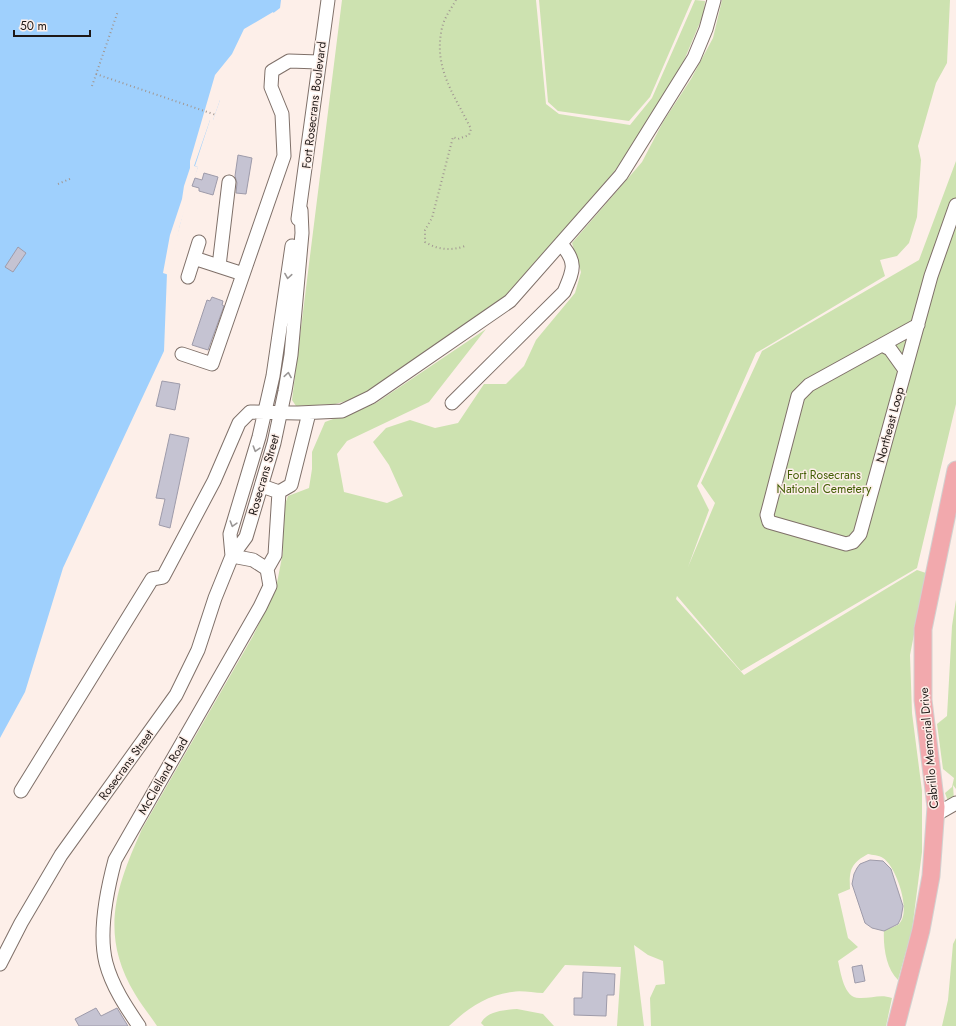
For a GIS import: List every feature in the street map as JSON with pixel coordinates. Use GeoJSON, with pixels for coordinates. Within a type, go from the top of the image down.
{"type":"FeatureCollection","features":[{"type":"Feature","properties":{"kind":"main road","name":"Cabrillo Memorial Drive"},"geometry":{"type":"LineString","coordinates":[[896,1026],[921,930],[931,876],[936,807],[923,700],[924,629],[956,470]]}},
{"type":"Feature","properties":{"kind":"street","name":"Fort Rosecrans Boulevard"},"geometry":{"type":"LineString","coordinates":[[265,411],[273,376],[295,231],[301,210],[328,0]]}},
{"type":"Feature","properties":{"kind":"street"},"geometry":{"type":"LineString","coordinates":[[21,791],[152,580],[163,577],[214,481],[239,423],[250,412],[265,411],[281,413],[342,411],[371,397],[510,301],[621,175],[694,58],[706,28],[714,0]]}},
{"type":"Feature","properties":{"kind":"street"},"geometry":{"type":"LineString","coordinates":[[182,354],[212,364],[284,156],[282,114],[271,87],[272,71],[289,61],[319,62]]}},
{"type":"Feature","properties":{"kind":"street"},"geometry":{"type":"LineString","coordinates":[[219,266],[229,182]]}},
{"type":"Feature","properties":{"kind":"street"},"geometry":{"type":"LineString","coordinates":[[918,325],[930,276],[956,205]]}},
{"type":"Feature","properties":{"kind":"street","name":"Fort Rosecrans Boulevard"},"geometry":{"type":"LineString","coordinates":[[281,413],[291,355],[302,232],[301,210]]}},
{"type":"Feature","properties":{"kind":"street"},"geometry":{"type":"LineString","coordinates":[[188,277],[199,242]]}},
{"type":"Feature","properties":{"kind":"street"},"geometry":{"type":"LineString","coordinates":[[452,403],[564,292],[573,271],[570,254],[561,244]]}},
{"type":"Feature","properties":{"kind":"street"},"geometry":{"type":"LineString","coordinates":[[194,258],[243,274]]}},
{"type":"Feature","properties":{"kind":"street","name":"Northeast Loop"},"geometry":{"type":"LineString","coordinates":[[918,325],[860,534],[853,542],[846,544],[769,522],[767,514],[798,396],[809,385],[918,325]]}},
{"type":"Feature","properties":{"kind":"street"},"geometry":{"type":"LineString","coordinates":[[879,346],[890,349],[905,370]]}},
{"type":"Feature","properties":{"kind":"street","name":"Rosecrans Street"},"geometry":{"type":"LineString","coordinates":[[232,556],[230,534],[259,437],[265,411]]}},
{"type":"Feature","properties":{"kind":"street"},"geometry":{"type":"LineString","coordinates":[[262,486],[279,492],[291,485],[309,412]]}},
{"type":"Feature","properties":{"kind":"street","name":"Rosecrans Street"},"geometry":{"type":"LineString","coordinates":[[0,964],[21,923],[61,855],[176,695],[198,650],[215,598],[232,556],[246,537],[262,486],[281,413]]}},
{"type":"Feature","properties":{"kind":"street"},"geometry":{"type":"LineString","coordinates":[[232,556],[253,560],[267,569],[275,555],[279,492]]}},
{"type":"Feature","properties":{"kind":"street","name":"McClelland Road"},"geometry":{"type":"LineString","coordinates":[[139,1026],[122,1000],[106,965],[103,949],[106,892],[115,860],[270,586],[267,569]]}},
{"type":"Feature","properties":{"kind":"street"},"geometry":{"type":"LineString","coordinates":[[935,815],[956,803]]}},
{"type":"Feature","properties":{"kind":"street"},"geometry":{"type":"LineString","coordinates":[[0,943],[21,923]]}},
{"type":"Feature","properties":{"kind":"path"},"geometry":{"type":"LineString","coordinates":[[456,0],[442,26],[439,49],[442,72],[471,129],[469,135],[458,139],[453,137],[432,218],[425,230],[425,242],[435,248],[454,250],[465,246]]}},
{"type":"Feature","properties":{"kind":"path"},"geometry":{"type":"LineString","coordinates":[[92,86],[118,11]]}},
{"type":"Feature","properties":{"kind":"path"},"geometry":{"type":"LineString","coordinates":[[96,74],[216,115]]}},
{"type":"Feature","properties":{"kind":"path"},"geometry":{"type":"LineString","coordinates":[[58,184],[72,178]]}},
{"type":"Feature","properties":{"kind":"green space"},"geometry":{"type":"Polygon","coordinates":[[[342,0],[536,0],[546,104],[559,114],[630,125],[652,98],[695,0],[705,1],[704,13],[677,77],[637,141],[610,177],[506,295],[381,384],[354,399],[335,404],[296,406],[292,400],[342,0]]]}},
{"type":"Feature","properties":{"kind":"green space"},"geometry":{"type":"Polygon","coordinates":[[[539,0],[692,0],[650,97],[629,121],[558,111],[548,102],[539,0]]]}},
{"type":"Feature","properties":{"kind":"green space","name":"Fort Rosecrans National Cemetery"},"geometry":{"type":"Polygon","coordinates":[[[722,0],[950,0],[947,63],[936,83],[918,146],[921,160],[917,217],[909,243],[897,256],[880,260],[885,276],[756,353],[697,486],[709,510],[688,567],[715,503],[701,483],[762,351],[919,260],[956,161],[956,404],[917,568],[741,671],[677,596],[676,599],[744,675],[917,570],[926,573],[910,655],[912,713],[922,791],[922,852],[912,930],[898,980],[888,964],[884,943],[884,930],[899,924],[903,918],[904,910],[901,890],[893,870],[883,858],[868,854],[862,857],[852,868],[850,889],[838,894],[848,938],[858,947],[838,961],[844,985],[851,995],[855,997],[865,998],[881,996],[892,998],[886,1026],[651,1026],[650,998],[656,985],[665,984],[663,961],[648,955],[634,945],[644,1026],[617,1026],[621,967],[565,965],[543,993],[516,991],[494,996],[470,1009],[449,1026],[157,1026],[135,994],[124,972],[117,951],[115,911],[119,891],[125,871],[142,829],[253,636],[276,588],[283,552],[283,510],[288,496],[309,488],[312,469],[312,452],[325,422],[376,403],[486,329],[429,402],[347,441],[337,454],[344,492],[387,503],[403,496],[389,465],[373,442],[386,428],[410,420],[435,428],[458,423],[484,384],[506,384],[524,366],[536,340],[575,293],[581,272],[572,243],[642,162],[663,122],[691,79],[713,38],[722,0]]]}},
{"type":"Feature","properties":{"kind":"green space"},"geometry":{"type":"Polygon","coordinates":[[[956,600],[956,789],[953,785],[954,801],[948,801],[945,793],[952,787],[954,778],[943,769],[937,724],[947,716],[952,626],[956,600]]]}},
{"type":"Feature","properties":{"kind":"green space"},"geometry":{"type":"Polygon","coordinates":[[[956,938],[956,1026],[942,1026],[948,1000],[953,944],[956,938]]]}},
{"type":"Feature","properties":{"kind":"green space"},"geometry":{"type":"Polygon","coordinates":[[[517,1009],[543,1014],[554,1026],[484,1026],[481,1023],[487,1016],[492,1014],[517,1009]]]}},
{"type":"Feature","properties":{"kind":"water"},"geometry":{"type":"Polygon","coordinates":[[[0,0],[281,0],[280,8],[247,33],[218,83],[220,100],[213,120],[210,120],[195,166],[198,167],[189,191],[167,273],[164,351],[63,568],[25,692],[0,738],[0,0]]]}},
{"type":"Feature","properties":{"kind":"pier"},"geometry":{"type":"Polygon","coordinates":[[[273,12],[275,15],[249,34],[220,84],[220,100],[213,120],[210,120],[194,166],[198,167],[180,225],[169,275],[163,273],[170,235],[182,199],[184,186],[190,168],[190,161],[215,75],[232,54],[244,29],[273,12]]]}},
{"type":"Feature","properties":{"kind":"building"},"geometry":{"type":"Polygon","coordinates":[[[238,155],[252,158],[246,194],[236,193],[237,183],[235,176],[238,155]]]}},
{"type":"Feature","properties":{"kind":"building"},"geometry":{"type":"Polygon","coordinates":[[[204,173],[218,177],[213,195],[199,191],[199,188],[192,186],[195,178],[202,180],[204,173]]]}},
{"type":"Feature","properties":{"kind":"building"},"geometry":{"type":"Polygon","coordinates":[[[18,247],[26,253],[13,272],[5,267],[18,247]]]}},
{"type":"Feature","properties":{"kind":"building"},"geometry":{"type":"Polygon","coordinates":[[[212,297],[223,301],[222,305],[224,306],[208,350],[192,345],[207,300],[210,301],[212,297]]]}},
{"type":"Feature","properties":{"kind":"building"},"geometry":{"type":"Polygon","coordinates":[[[162,381],[180,384],[175,410],[156,406],[162,381]]]}},
{"type":"Feature","properties":{"kind":"building"},"geometry":{"type":"Polygon","coordinates":[[[170,434],[189,438],[170,528],[159,525],[165,499],[156,498],[170,434]]]}},
{"type":"Feature","properties":{"kind":"building"},"geometry":{"type":"Polygon","coordinates":[[[870,860],[883,861],[891,869],[903,906],[901,918],[898,924],[884,931],[872,928],[865,923],[852,884],[854,874],[860,864],[870,860]]]}},
{"type":"Feature","properties":{"kind":"building"},"geometry":{"type":"Polygon","coordinates":[[[862,965],[865,981],[855,983],[852,967],[862,965]]]}},
{"type":"Feature","properties":{"kind":"building"},"geometry":{"type":"Polygon","coordinates":[[[583,972],[615,974],[614,995],[607,995],[606,1016],[574,1015],[574,998],[582,998],[583,972]]]}},
{"type":"Feature","properties":{"kind":"building"},"geometry":{"type":"Polygon","coordinates":[[[96,1008],[101,1016],[117,1008],[128,1026],[79,1026],[75,1019],[96,1008]]]}}]}
